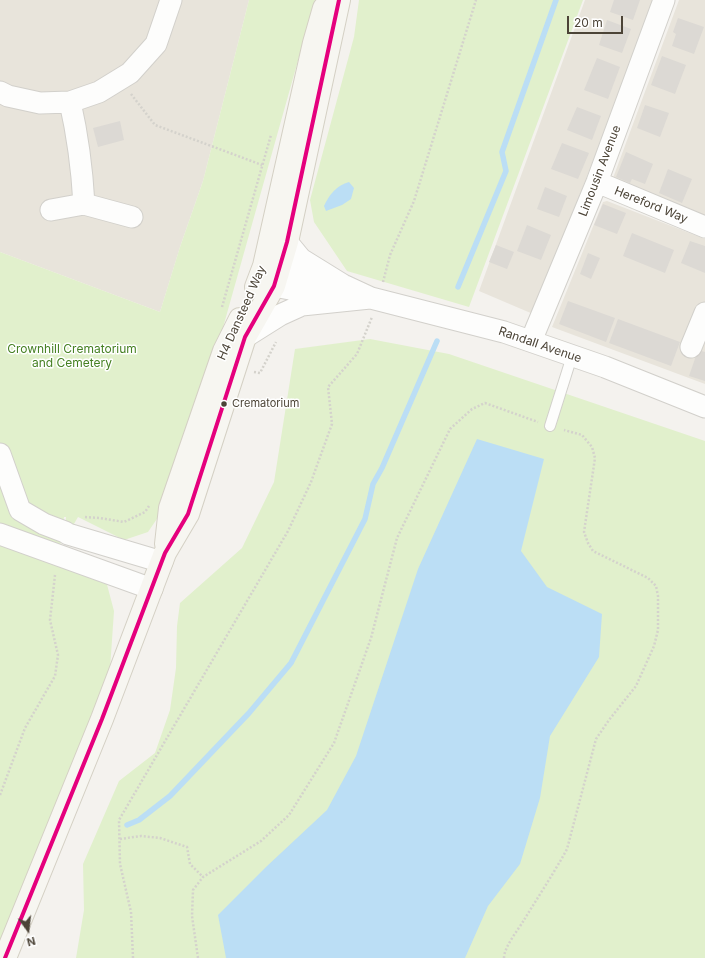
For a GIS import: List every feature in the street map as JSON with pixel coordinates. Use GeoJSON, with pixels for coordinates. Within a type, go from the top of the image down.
{"type":"FeatureCollection","features":[{"type":"Feature","properties":{"kind":"street"},"geometry":{"type":"LineString","coordinates":[[0,92],[8,96],[40,103],[70,102],[99,92],[130,73],[156,44],[171,0]]}},
{"type":"Feature","properties":{"kind":"street","name":"H4 Dansteed Way"},"geometry":{"type":"LineString","coordinates":[[163,557],[188,514],[245,337],[269,276],[314,43],[327,0]]}},
{"type":"Feature","properties":{"kind":"street","name":"H4 Dansteed Way"},"geometry":{"type":"LineString","coordinates":[[5,958],[102,719],[152,589],[163,557],[170,508],[221,359],[287,242],[339,0]]}},
{"type":"Feature","properties":{"kind":"street","name":"Limousin Avenue"},"geometry":{"type":"LineString","coordinates":[[531,341],[597,182],[664,0]]}},
{"type":"Feature","properties":{"kind":"street"},"geometry":{"type":"LineString","coordinates":[[70,102],[76,126],[82,165],[84,204]]}},
{"type":"Feature","properties":{"kind":"street","name":"Hereford Way"},"geometry":{"type":"LineString","coordinates":[[597,182],[705,227]]}},
{"type":"Feature","properties":{"kind":"street"},"geometry":{"type":"LineString","coordinates":[[50,210],[84,204],[132,217]]}},
{"type":"Feature","properties":{"kind":"street","name":"Randall Avenue"},"geometry":{"type":"LineString","coordinates":[[287,242],[301,259],[344,292],[372,306],[504,332],[572,356],[705,407]]}},
{"type":"Feature","properties":{"kind":"street"},"geometry":{"type":"LineString","coordinates":[[269,276],[344,292]]}},
{"type":"Feature","properties":{"kind":"street"},"geometry":{"type":"LineString","coordinates":[[245,337],[280,314],[302,305],[344,292]]}},
{"type":"Feature","properties":{"kind":"street"},"geometry":{"type":"LineString","coordinates":[[692,347],[705,313]]}},
{"type":"Feature","properties":{"kind":"street"},"geometry":{"type":"LineString","coordinates":[[0,454],[20,510],[44,524],[68,534],[163,557]]}},
{"type":"Feature","properties":{"kind":"street"},"geometry":{"type":"LineString","coordinates":[[0,534],[152,589]]}},
{"type":"Feature","properties":{"kind":"lane"},"geometry":{"type":"LineString","coordinates":[[550,426],[572,356]]}},
{"type":"Feature","properties":{"kind":"path"},"geometry":{"type":"LineString","coordinates":[[133,958],[131,912],[120,864],[119,820],[291,524],[311,482],[332,424],[328,387],[357,354],[390,255],[414,201],[476,0]]}},
{"type":"Feature","properties":{"kind":"path"},"geometry":{"type":"LineString","coordinates":[[130,92],[155,125],[262,165]]}},
{"type":"Feature","properties":{"kind":"path"},"geometry":{"type":"LineString","coordinates":[[221,312],[273,128]]}},
{"type":"Feature","properties":{"kind":"path"},"geometry":{"type":"LineString","coordinates":[[235,370],[260,373],[278,338]]}},
{"type":"Feature","properties":{"kind":"path"},"geometry":{"type":"LineString","coordinates":[[198,958],[192,916],[193,890],[204,877],[261,840],[289,815],[334,743],[371,638],[397,538],[450,430],[472,409],[484,403],[550,426],[582,435],[592,447],[595,458],[584,532],[586,538],[593,551],[648,578],[656,586],[658,596],[658,630],[654,646],[636,686],[596,739],[567,849],[512,938],[504,958]]}},
{"type":"Feature","properties":{"kind":"path"},"geometry":{"type":"LineString","coordinates":[[68,534],[78,517],[100,518],[124,522],[145,512],[149,505]]}},
{"type":"Feature","properties":{"kind":"path"},"geometry":{"type":"LineString","coordinates":[[0,795],[25,728],[55,676],[58,655],[50,620],[53,584],[59,555]]}},
{"type":"Feature","properties":{"kind":"path"},"geometry":{"type":"LineString","coordinates":[[120,839],[141,836],[160,838],[187,847],[190,864],[204,877]]}},
{"type":"Feature","properties":{"kind":"shaded area"},"geometry":{"type":"Polygon","coordinates":[[[0,0],[249,0],[203,181],[180,247],[160,312],[0,252],[0,0]]]}},
{"type":"Feature","properties":{"kind":"shaded area"},"geometry":{"type":"Polygon","coordinates":[[[585,0],[656,0],[533,314],[479,291],[585,0]]]}},
{"type":"Feature","properties":{"kind":"shaded area"},"geometry":{"type":"Polygon","coordinates":[[[679,0],[705,0],[705,216],[613,178],[679,0]]]}},
{"type":"Feature","properties":{"kind":"shaded area"},"geometry":{"type":"Polygon","coordinates":[[[607,201],[705,239],[705,384],[552,327],[603,202],[607,201]]]}},
{"type":"Feature","properties":{"kind":"green space","name":"Crownhill Crematorium and Cemetery"},"geometry":{"type":"Polygon","coordinates":[[[249,0],[315,0],[215,356],[163,510],[148,532],[124,540],[78,517],[68,534],[65,532],[66,517],[64,517],[59,555],[105,577],[114,611],[110,669],[0,949],[0,252],[160,312],[180,247],[203,181],[249,0]]]}},
{"type":"Feature","properties":{"kind":"green space"},"geometry":{"type":"Polygon","coordinates":[[[359,0],[583,0],[469,307],[347,271],[314,222],[310,200],[354,37],[359,0]]]}},
{"type":"Feature","properties":{"kind":"green space"},"geometry":{"type":"Polygon","coordinates":[[[370,339],[449,354],[705,441],[705,958],[76,958],[84,910],[83,864],[119,781],[155,753],[170,710],[176,668],[177,626],[180,603],[242,548],[274,482],[295,349],[370,339]]]}},
{"type":"Feature","properties":{"kind":"water"},"geometry":{"type":"Polygon","coordinates":[[[349,182],[354,188],[351,199],[342,205],[326,211],[324,206],[331,194],[341,185],[349,182]]]}},
{"type":"Feature","properties":{"kind":"water"},"geometry":{"type":"Polygon","coordinates":[[[477,439],[544,459],[521,551],[547,587],[602,614],[599,657],[550,736],[540,798],[520,864],[488,906],[465,958],[226,958],[218,915],[266,867],[327,810],[356,756],[418,569],[477,439]]]}},
{"type":"Feature","properties":{"kind":"building"},"geometry":{"type":"Polygon","coordinates":[[[614,0],[640,0],[633,20],[610,12],[614,0]]]}},
{"type":"Feature","properties":{"kind":"building"},"geometry":{"type":"Polygon","coordinates":[[[678,18],[704,27],[694,54],[672,46],[676,34],[673,32],[678,18]]]}},
{"type":"Feature","properties":{"kind":"building"},"geometry":{"type":"Polygon","coordinates":[[[607,20],[631,29],[622,53],[599,45],[607,20]]]}},
{"type":"Feature","properties":{"kind":"building"},"geometry":{"type":"Polygon","coordinates":[[[662,56],[686,65],[675,94],[651,85],[662,56]]]}},
{"type":"Feature","properties":{"kind":"building"},"geometry":{"type":"Polygon","coordinates":[[[597,58],[620,67],[608,99],[584,90],[597,58]]]}},
{"type":"Feature","properties":{"kind":"building"},"geometry":{"type":"Polygon","coordinates":[[[645,105],[669,113],[660,137],[637,128],[645,105]]]}},
{"type":"Feature","properties":{"kind":"building"},"geometry":{"type":"Polygon","coordinates":[[[577,107],[601,116],[592,140],[567,130],[577,107]]]}},
{"type":"Feature","properties":{"kind":"building"},"geometry":{"type":"Polygon","coordinates":[[[120,121],[124,140],[98,147],[93,128],[120,121]]]}},
{"type":"Feature","properties":{"kind":"building"},"geometry":{"type":"Polygon","coordinates":[[[562,143],[589,153],[578,179],[551,169],[562,143]]]}},
{"type":"Feature","properties":{"kind":"building"},"geometry":{"type":"Polygon","coordinates":[[[626,152],[653,164],[645,184],[632,179],[630,183],[616,177],[626,152]]]}},
{"type":"Feature","properties":{"kind":"building"},"geometry":{"type":"Polygon","coordinates":[[[668,169],[692,179],[682,203],[659,193],[668,169]]]}},
{"type":"Feature","properties":{"kind":"building"},"geometry":{"type":"Polygon","coordinates":[[[545,187],[567,196],[559,217],[537,209],[545,187]]]}},
{"type":"Feature","properties":{"kind":"building"},"geometry":{"type":"Polygon","coordinates":[[[603,204],[626,213],[617,234],[594,225],[603,204]]]}},
{"type":"Feature","properties":{"kind":"building"},"geometry":{"type":"Polygon","coordinates":[[[527,225],[551,235],[541,260],[517,251],[527,225]]]}},
{"type":"Feature","properties":{"kind":"building"},"geometry":{"type":"Polygon","coordinates":[[[632,233],[674,250],[665,273],[623,256],[632,233]]]}},
{"type":"Feature","properties":{"kind":"building"},"geometry":{"type":"Polygon","coordinates":[[[690,241],[705,246],[705,273],[681,263],[690,241]]]}},
{"type":"Feature","properties":{"kind":"building"},"geometry":{"type":"Polygon","coordinates":[[[496,245],[514,252],[507,269],[489,262],[496,245]]]}},
{"type":"Feature","properties":{"kind":"building"},"geometry":{"type":"Polygon","coordinates":[[[588,253],[600,258],[591,279],[580,274],[588,253]]]}},
{"type":"Feature","properties":{"kind":"building"},"geometry":{"type":"Polygon","coordinates":[[[568,301],[615,318],[606,342],[559,324],[568,301]]]}},
{"type":"Feature","properties":{"kind":"building"},"geometry":{"type":"Polygon","coordinates":[[[618,319],[680,342],[671,366],[609,343],[618,319]]]}},
{"type":"Feature","properties":{"kind":"building"},"geometry":{"type":"Polygon","coordinates":[[[698,350],[705,352],[705,381],[689,376],[698,350]]]}},
{"type":"Feature","properties":{"kind":"waterway"},"geometry":{"type":"LineString","coordinates":[[458,287],[506,171],[502,152],[556,0]]}},
{"type":"Feature","properties":{"kind":"waterway"},"geometry":{"type":"LineString","coordinates":[[127,825],[139,820],[170,796],[249,713],[291,663],[365,519],[373,484],[382,468],[437,341]]}},
{"type":"Feature","properties":{"kind":"transit line"},"geometry":{"type":"LineString","coordinates":[[5,958],[102,719],[165,553],[188,514],[245,337],[274,286],[287,242],[339,0]]}},
{"type":"Feature","properties":{"kind":"place","name":"Crematorium"},"geometry":{"type":"Point","coordinates":[224,404]}}]}
